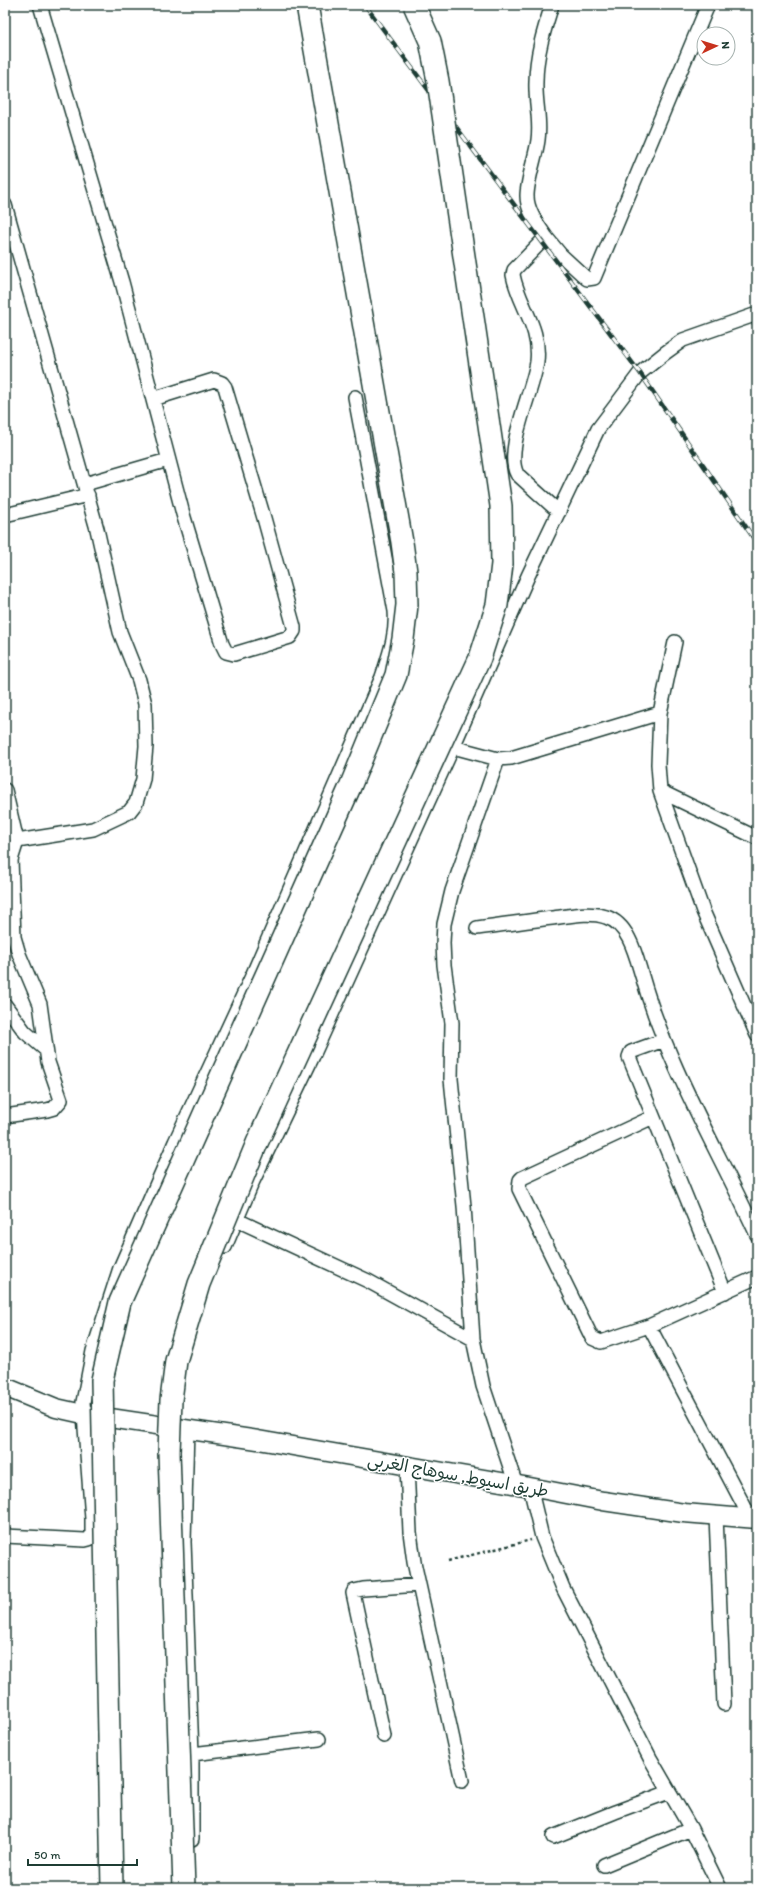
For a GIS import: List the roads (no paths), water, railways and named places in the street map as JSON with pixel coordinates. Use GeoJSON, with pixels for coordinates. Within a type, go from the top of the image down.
{"type":"FeatureCollection","features":[{"type":"Feature","properties":{"kind":"highway"},"geometry":{"type":"LineString","coordinates":[[112,1888],[102,1380],[108,1346],[120,1302],[350,787],[396,676],[407,606],[406,572],[402,542],[307,5]]}},
{"type":"Feature","properties":{"kind":"highway"},"geometry":{"type":"LineString","coordinates":[[184,1888],[168,1452],[171,1400],[176,1361],[199,1284],[258,1143],[480,658],[497,605],[502,564],[501,506],[438,81],[430,41],[414,5]]}},
{"type":"Feature","properties":{"kind":"main road","name":"طريق اسيوط, سوهاج الغربى"},"geometry":{"type":"LineString","coordinates":[[5,1387],[56,1408],[83,1414],[523,1486],[603,1501],[716,1516],[754,1519]]}},
{"type":"Feature","properties":{"kind":"street"},"geometry":{"type":"LineString","coordinates":[[40,5],[122,282],[168,460],[197,565],[222,644],[226,652],[234,654],[290,637],[294,631],[294,628],[260,503],[225,387],[222,383],[214,380],[153,399]]}},
{"type":"Feature","properties":{"kind":"street"},"geometry":{"type":"LineString","coordinates":[[552,5],[540,42],[537,62],[536,84],[540,123],[527,196],[532,215],[546,238],[560,254],[587,278],[594,278],[708,5]]}},
{"type":"Feature","properties":{"kind":"street"},"geometry":{"type":"LineString","coordinates":[[5,205],[86,490],[108,574],[120,632],[144,694],[146,746],[141,790],[136,802],[129,812],[102,826],[16,841]]}},
{"type":"Feature","properties":{"kind":"street"},"geometry":{"type":"LineString","coordinates":[[546,238],[514,270],[513,275],[533,325],[537,341],[537,354],[533,381],[516,437],[513,460],[514,468],[517,474],[559,512]]}},
{"type":"Feature","properties":{"kind":"street"},"geometry":{"type":"LineString","coordinates":[[193,1888],[192,1754],[184,1542],[175,1428],[190,1340],[204,1298],[253,1181],[320,1043],[454,747],[528,576],[598,429],[640,373],[683,340],[757,314]]}},
{"type":"Feature","properties":{"kind":"street"},"geometry":{"type":"LineString","coordinates":[[5,1536],[86,1540],[90,1538],[92,1519],[83,1414],[86,1379],[93,1351],[130,1243],[255,969],[382,677],[390,652],[396,628],[395,611],[354,397]]}},
{"type":"Feature","properties":{"kind":"street"},"geometry":{"type":"LineString","coordinates":[[5,515],[86,490],[168,460]]}},
{"type":"Feature","properties":{"kind":"street"},"geometry":{"type":"LineString","coordinates":[[675,642],[660,713],[658,764],[660,790],[703,911],[757,1035]]}},
{"type":"Feature","properties":{"kind":"street"},"geometry":{"type":"LineString","coordinates":[[454,747],[498,759],[511,758],[660,713]]}},
{"type":"Feature","properties":{"kind":"street"},"geometry":{"type":"LineString","coordinates":[[498,759],[452,891],[444,924],[443,943],[444,965],[452,1023],[451,1079],[464,1206],[473,1338],[483,1386],[523,1486],[550,1560],[565,1593],[691,1829],[720,1888]]}},
{"type":"Feature","properties":{"kind":"street"},"geometry":{"type":"LineString","coordinates":[[5,790],[16,841],[11,860],[14,936],[19,954],[40,1004],[46,1050],[52,1078],[60,1095],[59,1104],[54,1108],[5,1116]]}},
{"type":"Feature","properties":{"kind":"street"},"geometry":{"type":"LineString","coordinates":[[660,790],[757,838]]}},
{"type":"Feature","properties":{"kind":"street"},"geometry":{"type":"LineString","coordinates":[[477,928],[584,914],[606,917],[618,924],[627,937],[637,959],[649,1001],[664,1040],[710,1143],[732,1182],[757,1235]]}},
{"type":"Feature","properties":{"kind":"street"},"geometry":{"type":"LineString","coordinates":[[5,1005],[25,1032],[46,1050]]}},
{"type":"Feature","properties":{"kind":"street"},"geometry":{"type":"LineString","coordinates":[[664,1040],[631,1052],[629,1054],[630,1061],[725,1292]]}},
{"type":"Feature","properties":{"kind":"street"},"geometry":{"type":"LineString","coordinates":[[653,1117],[522,1178],[518,1184],[519,1189],[592,1338],[601,1342],[649,1326],[757,1277]]}},
{"type":"Feature","properties":{"kind":"street"},"geometry":{"type":"LineString","coordinates":[[237,1220],[368,1281],[473,1338]]}},
{"type":"Feature","properties":{"kind":"street"},"geometry":{"type":"LineString","coordinates":[[649,1326],[754,1519]]}},
{"type":"Feature","properties":{"kind":"street"},"geometry":{"type":"LineString","coordinates":[[407,1467],[411,1548],[418,1585],[431,1633],[462,1781]]}},
{"type":"Feature","properties":{"kind":"street"},"geometry":{"type":"LineString","coordinates":[[716,1516],[724,1704]]}},
{"type":"Feature","properties":{"kind":"street"},"geometry":{"type":"LineString","coordinates":[[384,1736],[353,1593],[354,1591],[363,1589],[418,1585]]}},
{"type":"Feature","properties":{"kind":"street"},"geometry":{"type":"LineString","coordinates":[[192,1754],[319,1739]]}},
{"type":"Feature","properties":{"kind":"street"},"geometry":{"type":"LineString","coordinates":[[553,1837],[614,1812],[670,1792]]}},
{"type":"Feature","properties":{"kind":"street"},"geometry":{"type":"LineString","coordinates":[[604,1865],[691,1829]]}},
{"type":"Feature","properties":{"kind":"railway"},"geometry":{"type":"LineString","coordinates":[[365,5],[640,373],[757,543]]}}]}
